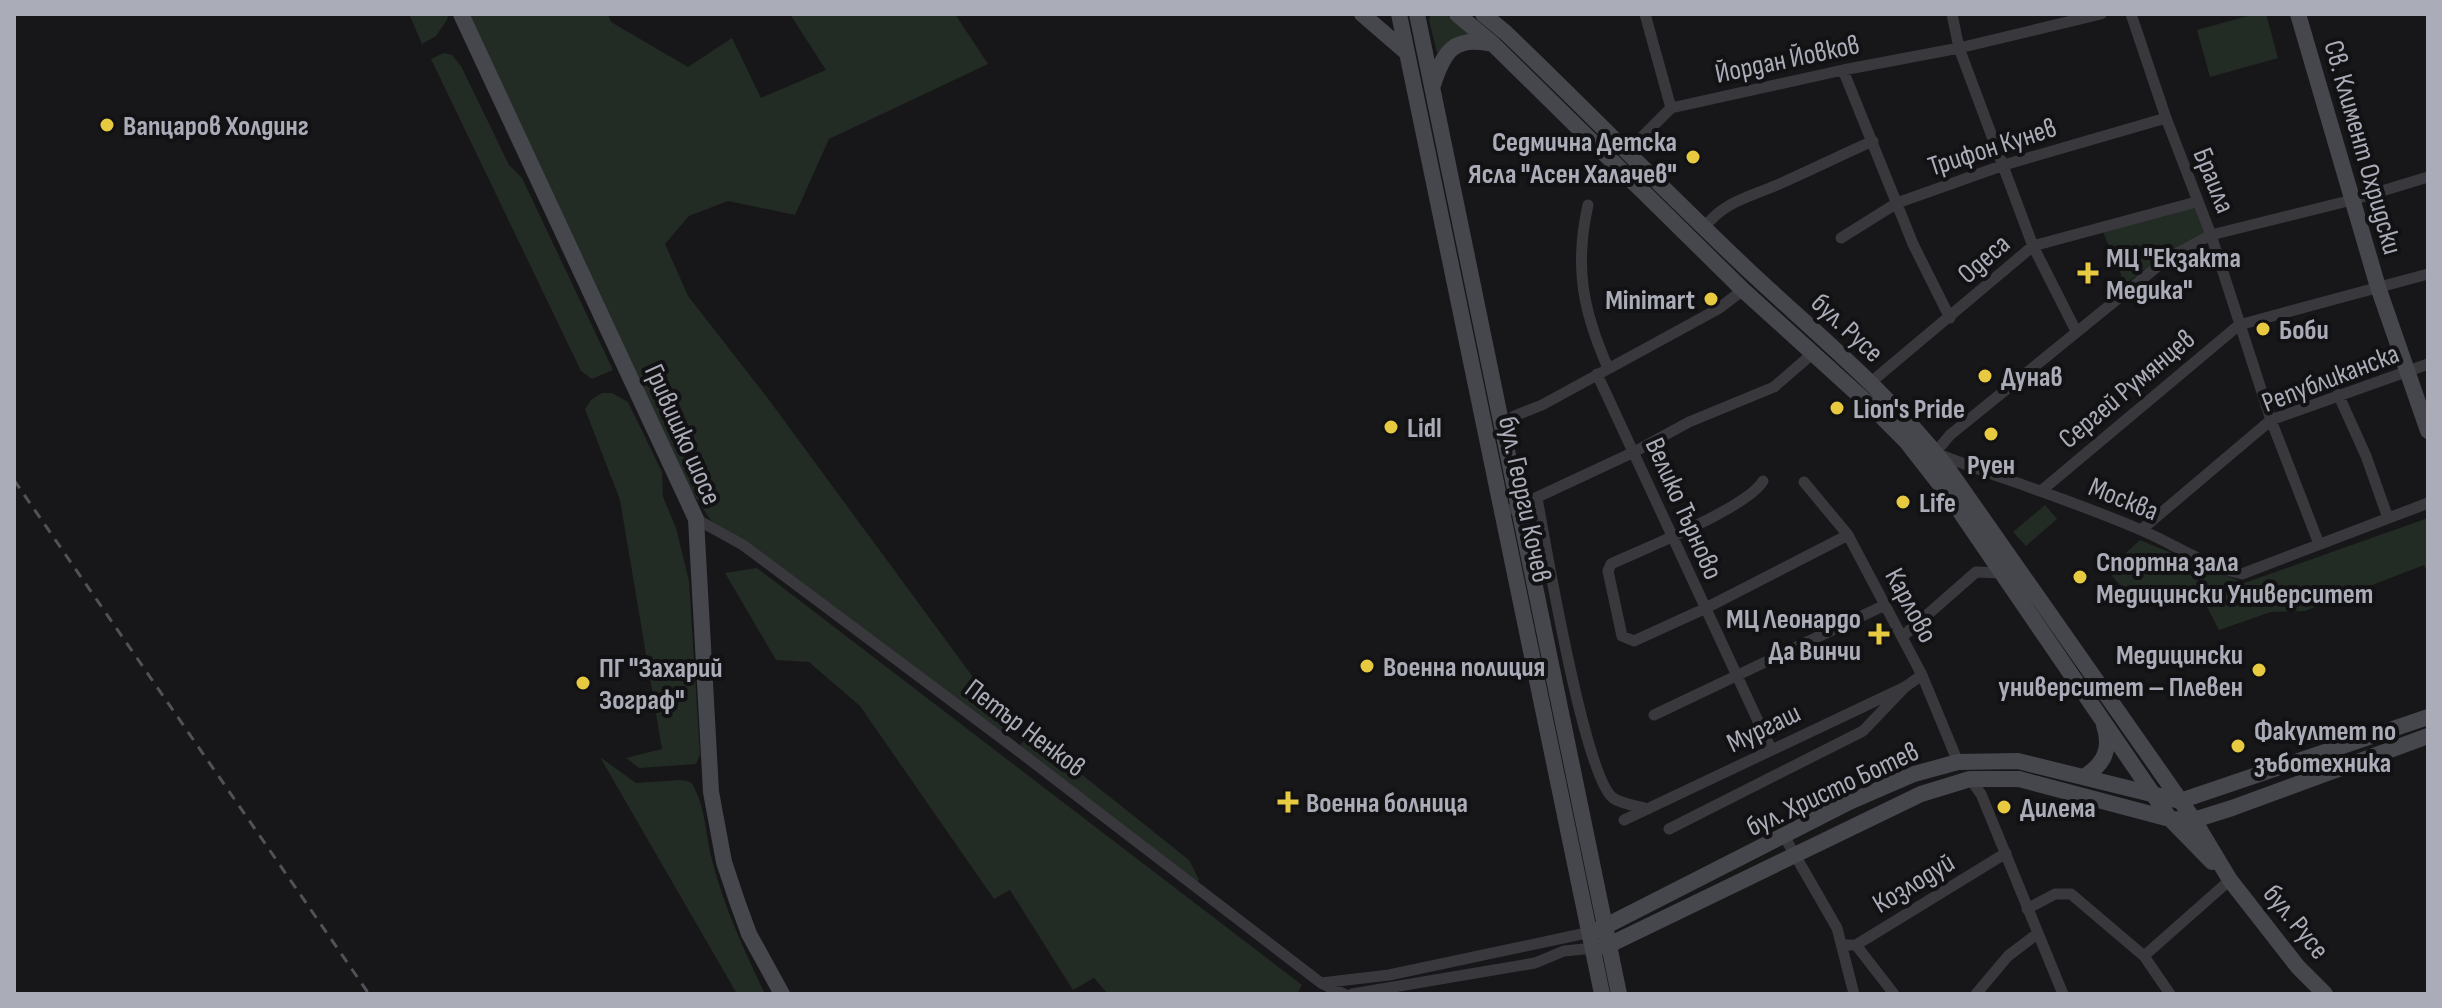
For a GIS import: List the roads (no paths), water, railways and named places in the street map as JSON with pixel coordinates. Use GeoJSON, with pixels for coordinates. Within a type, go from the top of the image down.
{"type":"FeatureCollection","features":[{"type":"Feature","properties":{"kind":"main road","name":"Гривишко шосе"},"geometry":{"type":"LineString","coordinates":[[461,14],[696,519],[711,792],[724,862],[741,912],[749,934],[782,994]]}},
{"type":"Feature","properties":{"kind":"main road"},"geometry":{"type":"LineString","coordinates":[[1362,14],[1407,53]]}},
{"type":"Feature","properties":{"kind":"main road","name":"бул. Георги Кочев"},"geometry":{"type":"LineString","coordinates":[[1399,14],[1502,512],[1600,938],[1619,994]]}},
{"type":"Feature","properties":{"kind":"main road","name":"бул. Георги Кочев"},"geometry":{"type":"LineString","coordinates":[[1417,14],[1539,608],[1600,938],[1602,994]]}},
{"type":"Feature","properties":{"kind":"main road","name":"бул. Русе"},"geometry":{"type":"LineString","coordinates":[[1457,14],[1493,44],[1743,290],[1891,425],[1950,486],[2194,820],[2230,880]]}},
{"type":"Feature","properties":{"kind":"main road","name":"бул. Русе"},"geometry":{"type":"LineString","coordinates":[[1485,14],[1704,228],[1870,383],[1935,453],[1950,486],[2001,573],[2170,819],[2230,880],[2298,967],[2325,994]]}},
{"type":"Feature","properties":{"kind":"main road","name":"Св. Климент Охридски"},"geometry":{"type":"LineString","coordinates":[[2298,14],[2378,287],[2428,431]]}},
{"type":"Feature","properties":{"kind":"main road"},"geometry":{"type":"LineString","coordinates":[[1433,86],[1441,62],[1453,48],[1472,41],[1493,44]]}},
{"type":"Feature","properties":{"kind":"main road"},"geometry":{"type":"LineString","coordinates":[[2084,777],[2098,768],[2104,759],[2108,741],[2101,716]]}},
{"type":"Feature","properties":{"kind":"main road","name":"бул. Христо Ботев"},"geometry":{"type":"LineString","coordinates":[[1600,938],[1847,803],[1914,774],[1958,762],[2018,761],[2180,801],[2428,717]]}},
{"type":"Feature","properties":{"kind":"main road","name":"бул. Христо Ботев"},"geometry":{"type":"LineString","coordinates":[[1600,938],[1795,854],[1921,794],[1970,779],[2019,779],[2170,819],[2194,820],[2428,736]]}},
{"type":"Feature","properties":{"kind":"main road"},"geometry":{"type":"LineString","coordinates":[[2214,853],[2216,824],[2232,808]]}},
{"type":"Feature","properties":{"kind":"street"},"geometry":{"type":"LineString","coordinates":[[1627,152],[1671,108],[1645,14]]}},
{"type":"Feature","properties":{"kind":"street"},"geometry":{"type":"LineString","coordinates":[[1952,14],[1959,48],[2033,246],[2076,331]]}},
{"type":"Feature","properties":{"kind":"street","name":"Йордан Йовков"},"geometry":{"type":"LineString","coordinates":[[1671,108],[1959,48],[2101,14]]}},
{"type":"Feature","properties":{"kind":"street","name":"Браила"},"geometry":{"type":"LineString","coordinates":[[2131,14],[2196,202],[2211,235],[2271,420],[2319,544]]}},
{"type":"Feature","properties":{"kind":"street"},"geometry":{"type":"LineString","coordinates":[[1843,70],[1913,244],[1950,318]]}},
{"type":"Feature","properties":{"kind":"street","name":"Трифон Кунев"},"geometry":{"type":"LineString","coordinates":[[1841,238],[1897,203],[2004,165],[2166,118]]}},
{"type":"Feature","properties":{"kind":"street"},"geometry":{"type":"LineString","coordinates":[[1704,228],[1713,215],[1728,204],[1873,141]]}},
{"type":"Feature","properties":{"kind":"street"},"geometry":{"type":"LineString","coordinates":[[1935,453],[1950,435],[2168,258],[2211,235],[2352,200],[2428,177]]}},
{"type":"Feature","properties":{"kind":"street","name":"Одеса"},"geometry":{"type":"LineString","coordinates":[[1870,383],[2033,246],[2196,202]]}},
{"type":"Feature","properties":{"kind":"street","name":"Велико Търново"},"geometry":{"type":"LineString","coordinates":[[1588,205],[1579,253],[1581,281],[1603,371],[1634,452],[1771,749]]}},
{"type":"Feature","properties":{"kind":"street","name":"Сергей Румянцев"},"geometry":{"type":"LineString","coordinates":[[2041,491],[2239,325],[2428,274]]}},
{"type":"Feature","properties":{"kind":"street"},"geometry":{"type":"LineString","coordinates":[[1514,416],[1542,405],[1718,309],[1743,290]]}},
{"type":"Feature","properties":{"kind":"street"},"geometry":{"type":"LineString","coordinates":[[1502,512],[1519,507],[1634,452],[1689,422],[1774,387],[1812,354]]}},
{"type":"Feature","properties":{"kind":"street","name":"Републиканска"},"geometry":{"type":"LineString","coordinates":[[2141,530],[2271,420],[2428,364]]}},
{"type":"Feature","properties":{"kind":"street"},"geometry":{"type":"LineString","coordinates":[[2338,394],[2366,456],[2388,518]]}},
{"type":"Feature","properties":{"kind":"street","name":"Москва"},"geometry":{"type":"LineString","coordinates":[[1935,453],[2141,530],[2225,570],[2242,574],[2428,503]]}},
{"type":"Feature","properties":{"kind":"street"},"geometry":{"type":"LineString","coordinates":[[1950,486],[1975,468]]}},
{"type":"Feature","properties":{"kind":"street"},"geometry":{"type":"LineString","coordinates":[[1763,481],[1750,495],[1673,538],[1611,564],[1608,571],[1622,636],[1634,641],[1848,535]]}},
{"type":"Feature","properties":{"kind":"street","name":"Карлово"},"geometry":{"type":"LineString","coordinates":[[1804,482],[1848,535],[1922,675],[1958,762]]}},
{"type":"Feature","properties":{"kind":"street"},"geometry":{"type":"LineString","coordinates":[[1537,498],[1574,684],[1600,781],[1613,799],[1648,809]]}},
{"type":"Feature","properties":{"kind":"street","name":"Петър Ненков"},"geometry":{"type":"LineString","coordinates":[[696,519],[743,545],[1321,983],[1344,994]]}},
{"type":"Feature","properties":{"kind":"street"},"geometry":{"type":"LineString","coordinates":[[1902,637],[1976,572],[2001,573]]}},
{"type":"Feature","properties":{"kind":"street"},"geometry":{"type":"LineString","coordinates":[[1539,608],[1553,578]]}},
{"type":"Feature","properties":{"kind":"street"},"geometry":{"type":"LineString","coordinates":[[1654,715],[1885,605]]}},
{"type":"Feature","properties":{"kind":"street","name":"Мургаш"},"geometry":{"type":"LineString","coordinates":[[1624,820],[1905,687],[1922,675]]}},
{"type":"Feature","properties":{"kind":"street"},"geometry":{"type":"LineString","coordinates":[[1669,829],[1863,731],[1905,687]]}},
{"type":"Feature","properties":{"kind":"street"},"geometry":{"type":"LineString","coordinates":[[1970,779],[1981,794],[2063,994]]}},
{"type":"Feature","properties":{"kind":"street"},"geometry":{"type":"LineString","coordinates":[[1784,836],[1837,928],[1854,994]]}},
{"type":"Feature","properties":{"kind":"street","name":"Козлодуй"},"geometry":{"type":"LineString","coordinates":[[1842,945],[1856,945],[2006,853]]}},
{"type":"Feature","properties":{"kind":"street"},"geometry":{"type":"LineString","coordinates":[[2144,956],[2230,880]]}},
{"type":"Feature","properties":{"kind":"street"},"geometry":{"type":"LineString","coordinates":[[2027,909],[2055,894],[2071,894],[2144,956],[2170,994]]}},
{"type":"Feature","properties":{"kind":"street"},"geometry":{"type":"LineString","coordinates":[[1976,994],[2008,956],[2037,934]]}},
{"type":"Feature","properties":{"kind":"street"},"geometry":{"type":"LineString","coordinates":[[1321,983],[1389,975],[1600,938]]}},
{"type":"Feature","properties":{"kind":"street"},"geometry":{"type":"LineString","coordinates":[[1352,994],[1535,963],[1600,938]]}},
{"type":"Feature","properties":{"kind":"street"},"geometry":{"type":"LineString","coordinates":[[1856,945],[1894,994]]}},
{"type":"Feature","properties":{"kind":"railway"},"geometry":{"type":"LineString","coordinates":[[14,480],[369,994]]}},
{"type":"Feature","properties":{"kind":"place","name":"Вапцаров Холдинг"},"geometry":{"type":"Point","coordinates":[107,125]}},
{"type":"Feature","properties":{"kind":"place","name":"Седмична Детска Ясла \"Асен Халачев\""},"geometry":{"type":"Point","coordinates":[1693,157]}},
{"type":"Feature","properties":{"kind":"place","name":"МЦ \"Екзакта Медика\""},"geometry":{"type":"Point","coordinates":[2088,273]}},
{"type":"Feature","properties":{"kind":"place","name":"Minimart"},"geometry":{"type":"Point","coordinates":[1711,299]}},
{"type":"Feature","properties":{"kind":"place","name":"Боби"},"geometry":{"type":"Point","coordinates":[2263,329]}},
{"type":"Feature","properties":{"kind":"place","name":"Дунав"},"geometry":{"type":"Point","coordinates":[1985,376]}},
{"type":"Feature","properties":{"kind":"place","name":"Lion's Pride"},"geometry":{"type":"Point","coordinates":[1837,408]}},
{"type":"Feature","properties":{"kind":"place","name":"Lidl"},"geometry":{"type":"Point","coordinates":[1391,427]}},
{"type":"Feature","properties":{"kind":"place","name":"Руен"},"geometry":{"type":"Point","coordinates":[1991,434]}},
{"type":"Feature","properties":{"kind":"place","name":"Life"},"geometry":{"type":"Point","coordinates":[1903,502]}},
{"type":"Feature","properties":{"kind":"place","name":"Спортна зала Медицински Университет"},"geometry":{"type":"Point","coordinates":[2080,577]}},
{"type":"Feature","properties":{"kind":"place","name":"МЦ Леонардо Да Винчи"},"geometry":{"type":"Point","coordinates":[1879,634]}},
{"type":"Feature","properties":{"kind":"place","name":"Военна полиция"},"geometry":{"type":"Point","coordinates":[1367,666]}},
{"type":"Feature","properties":{"kind":"place","name":"Медицински университет – Плевен"},"geometry":{"type":"Point","coordinates":[2259,670]}},
{"type":"Feature","properties":{"kind":"place","name":"ПГ \"Захарий Зограф\""},"geometry":{"type":"Point","coordinates":[583,683]}},
{"type":"Feature","properties":{"kind":"place","name":"Факултет по зъботехника"},"geometry":{"type":"Point","coordinates":[2238,746]}},
{"type":"Feature","properties":{"kind":"place","name":"Военна болница"},"geometry":{"type":"Point","coordinates":[1288,802]}},
{"type":"Feature","properties":{"kind":"place","name":"Дилема"},"geometry":{"type":"Point","coordinates":[2004,807]}}]}
